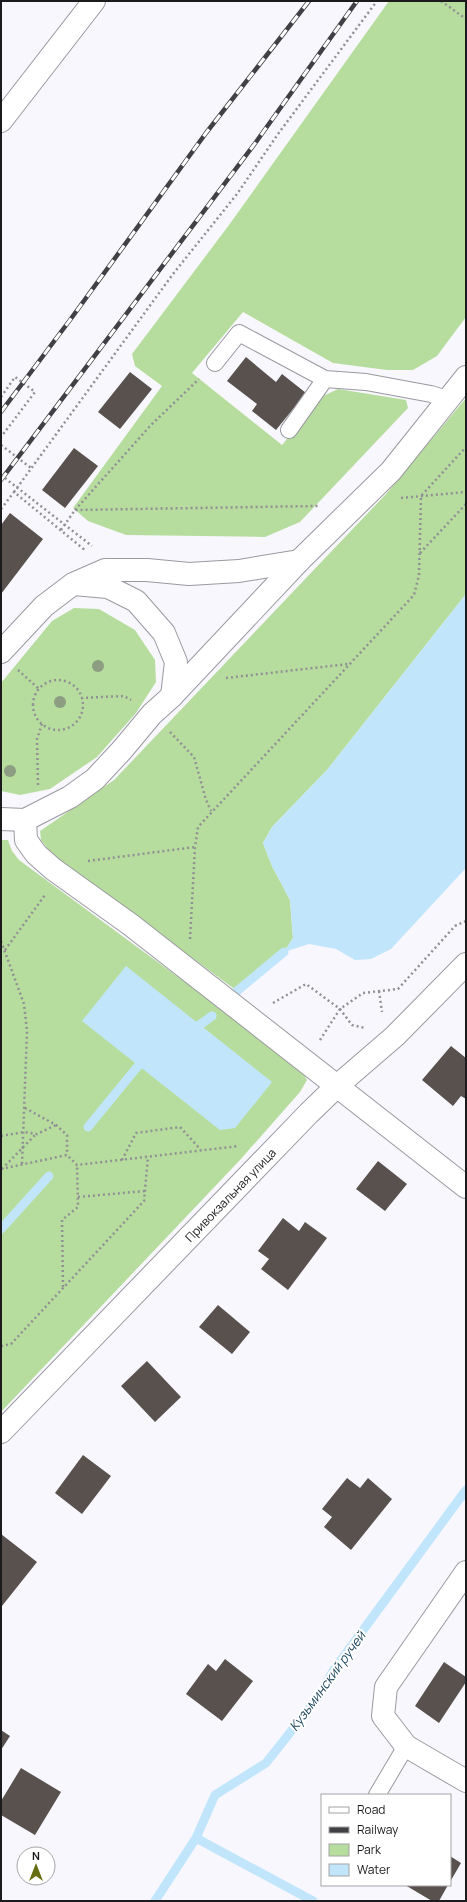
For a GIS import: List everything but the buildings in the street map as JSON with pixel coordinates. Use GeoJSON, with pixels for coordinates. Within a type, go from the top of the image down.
{"type":"FeatureCollection","features":[{"type":"Feature","properties":{"kind":"street"},"geometry":{"type":"LineString","coordinates":[[1,121],[94,1]]}},
{"type":"Feature","properties":{"kind":"street"},"geometry":{"type":"LineString","coordinates":[[1,819],[24,820],[70,797],[95,779],[152,714],[172,696],[299,561],[391,471],[466,377]]}},
{"type":"Feature","properties":{"kind":"street"},"geometry":{"type":"LineString","coordinates":[[1,652],[44,606],[73,584],[105,570],[147,570],[189,574],[239,571],[299,561]]}},
{"type":"Feature","properties":{"kind":"street"},"geometry":{"type":"LineString","coordinates":[[73,584],[108,587],[136,602],[164,633],[176,662],[172,696]]}},
{"type":"Feature","properties":{"kind":"street"},"geometry":{"type":"LineString","coordinates":[[24,820],[26,840],[36,854],[60,874],[136,930],[466,1187]]}},
{"type":"Feature","properties":{"kind":"street","name":"Привокзальная улица"},"geometry":{"type":"LineString","coordinates":[[1,1432],[337,1086],[395,1036],[466,964]]}},
{"type":"Feature","properties":{"kind":"street"},"geometry":{"type":"LineString","coordinates":[[466,1572],[386,1687],[383,1716],[406,1746],[466,1781]]}},
{"type":"Feature","properties":{"kind":"lane"},"geometry":{"type":"LineString","coordinates":[[215,363],[239,334],[325,379],[366,382],[431,394],[447,399]]}},
{"type":"Feature","properties":{"kind":"lane"},"geometry":{"type":"LineString","coordinates":[[289,430],[325,379]]}},
{"type":"Feature","properties":{"kind":"lane"},"geometry":{"type":"LineString","coordinates":[[378,1794],[406,1746]]}},
{"type":"Feature","properties":{"kind":"path"},"geometry":{"type":"LineString","coordinates":[[1,509],[173,274],[238,194],[278,134],[377,1]]}},
{"type":"Feature","properties":{"kind":"path"},"geometry":{"type":"LineString","coordinates":[[441,1],[466,19]]}},
{"type":"Feature","properties":{"kind":"path"},"geometry":{"type":"LineString","coordinates":[[61,530],[75,510],[151,425],[215,363]]}},
{"type":"Feature","properties":{"kind":"path"},"geometry":{"type":"LineString","coordinates":[[1,397],[15,377],[35,392],[1,437]]}},
{"type":"Feature","properties":{"kind":"path"},"geometry":{"type":"LineString","coordinates":[[1,445],[31,468]]}},
{"type":"Feature","properties":{"kind":"path"},"geometry":{"type":"LineString","coordinates":[[190,945],[195,847],[198,827],[211,811],[414,595],[419,575],[421,496],[466,447]]}},
{"type":"Feature","properties":{"kind":"path"},"geometry":{"type":"LineString","coordinates":[[1,475],[92,546]]}},
{"type":"Feature","properties":{"kind":"path"},"geometry":{"type":"LineString","coordinates":[[14,492],[85,549],[105,570]]}},
{"type":"Feature","properties":{"kind":"path"},"geometry":{"type":"LineString","coordinates":[[397,498],[466,492]]}},
{"type":"Feature","properties":{"kind":"path"},"geometry":{"type":"LineString","coordinates":[[420,553],[466,504]]}},
{"type":"Feature","properties":{"kind":"path"},"geometry":{"type":"LineString","coordinates":[[75,510],[354,507]]}},
{"type":"Feature","properties":{"kind":"path"},"geometry":{"type":"LineString","coordinates":[[228,673],[222,679],[348,664]]}},
{"type":"Feature","properties":{"kind":"path"},"geometry":{"type":"LineString","coordinates":[[16,669],[39,689]]}},
{"type":"Feature","properties":{"kind":"path"},"geometry":{"type":"LineString","coordinates":[[51,681],[67,682],[73,685],[82,698],[83,706],[77,720],[64,729],[56,730],[42,724],[37,719],[33,703],[39,689],[44,684],[51,681]]}},
{"type":"Feature","properties":{"kind":"path"},"geometry":{"type":"LineString","coordinates":[[82,698],[124,696],[133,701]]}},
{"type":"Feature","properties":{"kind":"path"},"geometry":{"type":"LineString","coordinates":[[175,727],[170,732],[194,757],[206,800],[211,811]]}},
{"type":"Feature","properties":{"kind":"path"},"geometry":{"type":"LineString","coordinates":[[5,950],[69,863],[195,847]]}},
{"type":"Feature","properties":{"kind":"path"},"geometry":{"type":"LineString","coordinates":[[316,1046],[340,1008],[363,993],[398,989],[455,926],[466,921]]}},
{"type":"Feature","properties":{"kind":"path"},"geometry":{"type":"LineString","coordinates":[[1,941],[24,1004],[27,1031],[22,1164]]}},
{"type":"Feature","properties":{"kind":"path"},"geometry":{"type":"LineString","coordinates":[[273,1003],[306,984],[340,1008],[352,1025],[370,1029]]}},
{"type":"Feature","properties":{"kind":"path"},"geometry":{"type":"LineString","coordinates":[[379,991],[382,1015]]}},
{"type":"Feature","properties":{"kind":"path"},"geometry":{"type":"LineString","coordinates":[[25,1108],[56,1125],[67,1135],[67,1155],[77,1165],[78,1206],[62,1220],[63,1288]]}},
{"type":"Feature","properties":{"kind":"path"},"geometry":{"type":"LineString","coordinates":[[1,1169],[36,1134],[56,1125]]}},
{"type":"Feature","properties":{"kind":"path"},"geometry":{"type":"LineString","coordinates":[[122,1160],[136,1133],[180,1127],[201,1151]]}},
{"type":"Feature","properties":{"kind":"path"},"geometry":{"type":"LineString","coordinates":[[1,1136],[24,1132],[36,1134]]}},
{"type":"Feature","properties":{"kind":"path"},"geometry":{"type":"LineString","coordinates":[[77,1165],[246,1146]]}},
{"type":"Feature","properties":{"kind":"path"},"geometry":{"type":"LineString","coordinates":[[1,1169],[67,1155]]}},
{"type":"Feature","properties":{"kind":"path"},"geometry":{"type":"LineString","coordinates":[[1,1346],[11,1344],[144,1201],[148,1157]]}},
{"type":"Feature","properties":{"kind":"path"},"geometry":{"type":"LineString","coordinates":[[78,1197],[145,1191]]}},
{"type":"Feature","properties":{"kind":"green space"},"geometry":{"type":"Polygon","coordinates":[[[389,1],[466,1],[466,317],[437,356],[413,370],[387,370],[333,363],[243,312],[192,373],[282,445],[321,397],[338,389],[406,400],[408,408],[300,522],[265,537],[126,535],[88,521],[73,508],[162,386],[135,366],[132,354],[229,225],[389,1]]]}},
{"type":"Feature","properties":{"kind":"green space"},"geometry":{"type":"Polygon","coordinates":[[[466,398],[466,594],[327,770],[272,827],[263,843],[272,866],[290,900],[293,938],[284,952],[237,991],[52,854],[41,840],[40,831],[114,780],[386,494],[466,398]]]}},
{"type":"Feature","properties":{"kind":"green space"},"geometry":{"type":"Polygon","coordinates":[[[74,608],[99,609],[135,630],[155,660],[156,682],[136,713],[97,757],[50,789],[20,795],[1,791],[1,683],[52,621],[74,608]]]}},
{"type":"Feature","properties":{"kind":"green space"},"geometry":{"type":"Polygon","coordinates":[[[1,840],[8,840],[12,851],[19,860],[299,1066],[307,1080],[300,1092],[240,1160],[1,1412],[1,840]]]}},
{"type":"Feature","properties":{"kind":"water"},"geometry":{"type":"Polygon","coordinates":[[[466,594],[466,868],[391,949],[371,959],[355,960],[336,949],[309,944],[284,952],[293,938],[290,900],[272,866],[263,843],[272,827],[327,770],[466,594]]]}},
{"type":"Feature","properties":{"kind":"water"},"geometry":{"type":"Polygon","coordinates":[[[126,966],[272,1082],[235,1128],[220,1130],[82,1021],[126,966]]]}},
{"type":"Feature","properties":{"kind":"waterway"},"geometry":{"type":"LineString","coordinates":[[237,991],[284,952]]}},
{"type":"Feature","properties":{"kind":"waterway"},"geometry":{"type":"LineString","coordinates":[[190,1032],[212,1016]]}},
{"type":"Feature","properties":{"kind":"waterway"},"geometry":{"type":"LineString","coordinates":[[88,1127],[138,1066],[148,1060]]}},
{"type":"Feature","properties":{"kind":"waterway"},"geometry":{"type":"LineString","coordinates":[[1,1229],[49,1176]]}},
{"type":"Feature","properties":{"kind":"waterway","name":"Кузьминский ручей"},"geometry":{"type":"LineString","coordinates":[[155,1901],[196,1838],[215,1795],[266,1763],[319,1696],[333,1671],[466,1490]]}},
{"type":"Feature","properties":{"kind":"waterway"},"geometry":{"type":"LineString","coordinates":[[196,1838],[313,1901]]}},
{"type":"Feature","properties":{"kind":"railway"},"geometry":{"type":"LineString","coordinates":[[1,412],[206,133],[309,1]]}},
{"type":"Feature","properties":{"kind":"railway"},"geometry":{"type":"LineString","coordinates":[[1,480],[256,142],[357,1]]}}]}
